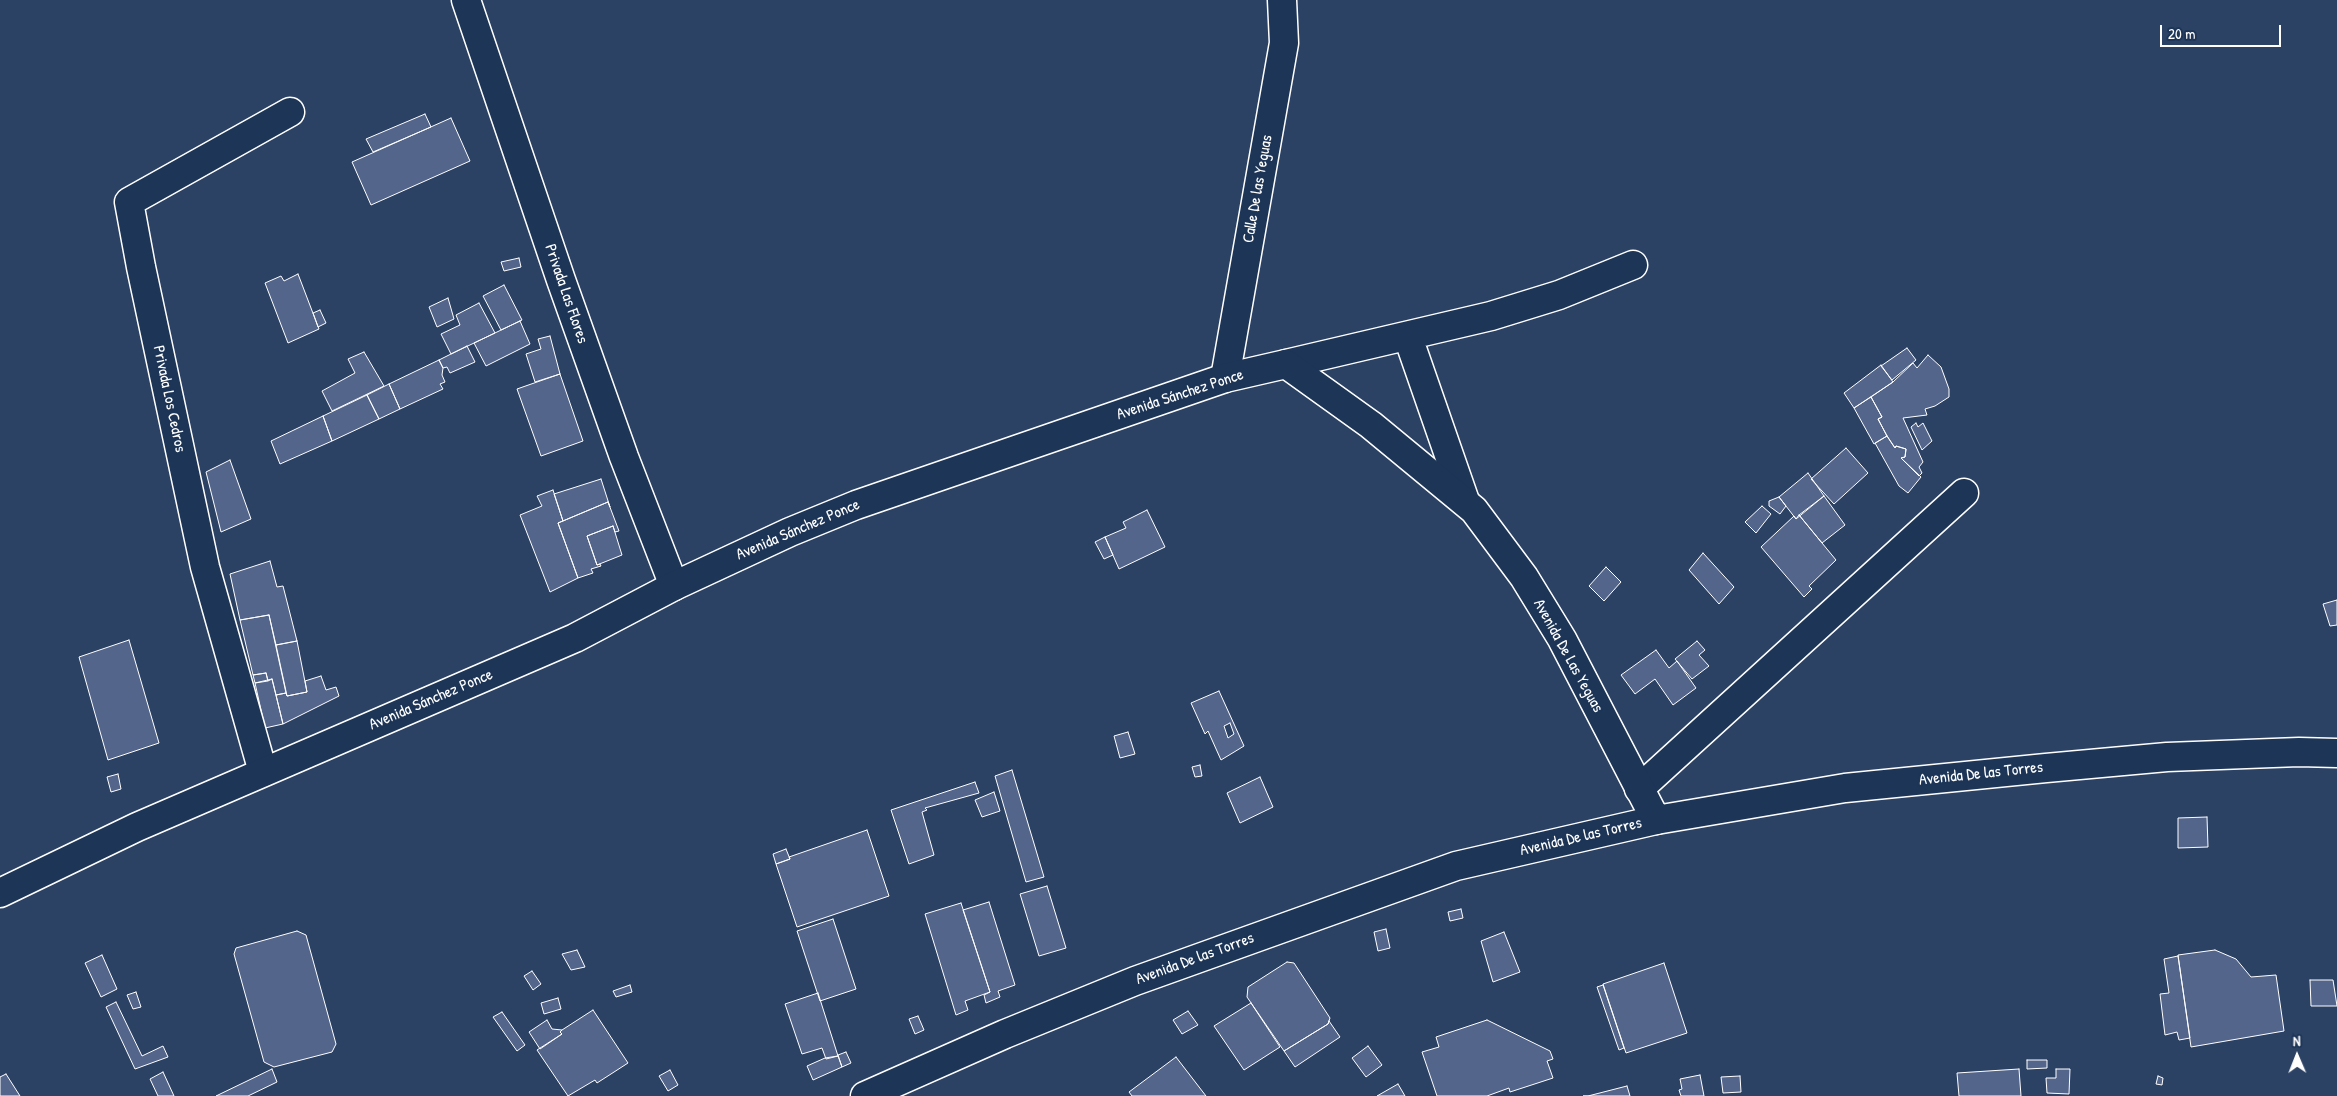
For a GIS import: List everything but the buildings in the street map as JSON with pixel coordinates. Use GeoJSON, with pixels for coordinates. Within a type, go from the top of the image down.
{"type":"FeatureCollection","features":[{"type":"Feature","properties":{"kind":"street","name":"Privada Las Flores"},"geometry":{"type":"LineString","coordinates":[[466,0],[567,298],[624,457],[674,586]]}},
{"type":"Feature","properties":{"kind":"street","name":"Calle De las Yeguas"},"geometry":{"type":"LineString","coordinates":[[1225,378],[1284,43],[1282,0]]}},
{"type":"Feature","properties":{"kind":"street","name":"Privada Los Cedros"},"geometry":{"type":"LineString","coordinates":[[262,772],[205,567],[143,277],[129,202],[290,112]]}},
{"type":"Feature","properties":{"kind":"street","name":"Avenida Sánchez Ponce"},"geometry":{"type":"LineString","coordinates":[[0,894],[137,827],[575,638],[674,586],[790,532],[856,505],[1225,378],[1408,338],[1491,316],[1559,295],[1633,265]]}},
{"type":"Feature","properties":{"kind":"street","name":"Avenida De Las Yeguas"},"geometry":{"type":"LineString","coordinates":[[1408,338],[1465,501]]}},
{"type":"Feature","properties":{"kind":"street","name":"Avenida De Las Yeguas"},"geometry":{"type":"LineString","coordinates":[[1286,364],[1372,425],[1474,510],[1524,577],[1562,639],[1656,820]]}},
{"type":"Feature","properties":{"kind":"street"},"geometry":{"type":"LineString","coordinates":[[1639,789],[1964,493]]}},
{"type":"Feature","properties":{"kind":"street","name":"Avenida De las Torres"},"geometry":{"type":"LineString","coordinates":[[865,1096],[1005,1034],[1134,981],[1456,866],[1656,820],[1845,788],[2167,757],[2299,752],[2337,753]]}}]}
